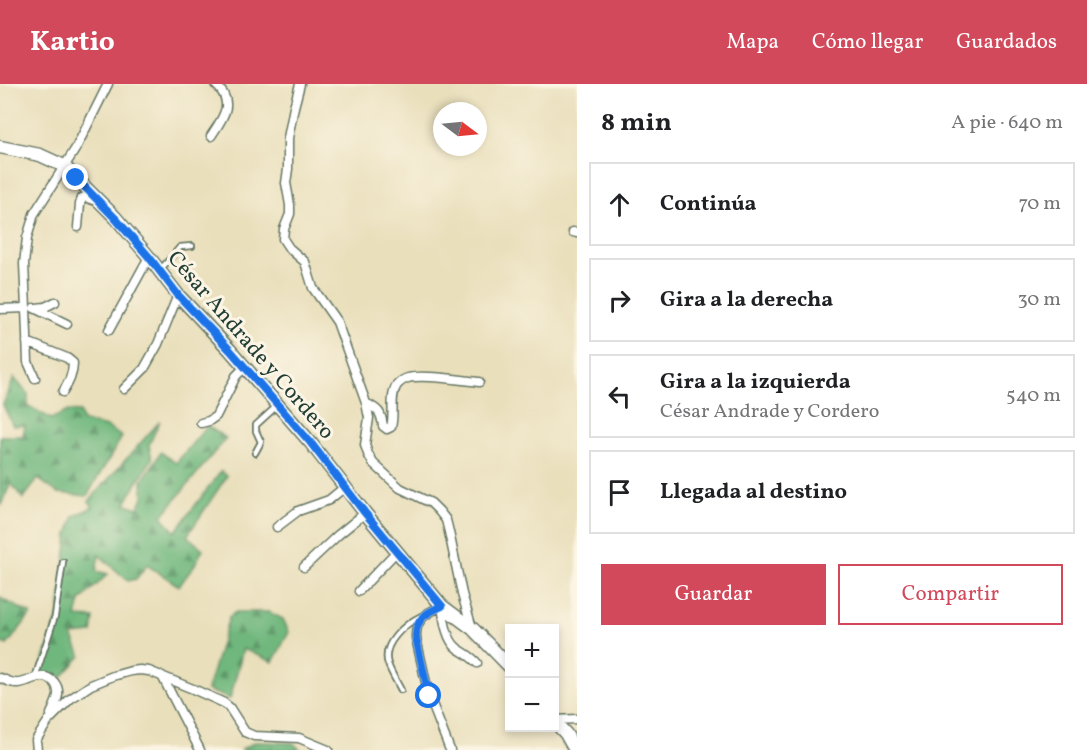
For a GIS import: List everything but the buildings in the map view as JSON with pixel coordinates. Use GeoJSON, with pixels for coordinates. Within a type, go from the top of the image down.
{"type":"FeatureCollection","features":[{"type":"Feature","properties":{"kind":"street"},"geometry":{"type":"LineString","coordinates":[[35,378],[28,362],[28,306],[24,264],[27,238],[34,214],[76,148],[108,84]]}},
{"type":"Feature","properties":{"kind":"street"},"geometry":{"type":"LineString","coordinates":[[211,136],[226,112],[227,103],[222,90],[215,84]]}},
{"type":"Feature","properties":{"kind":"street"},"geometry":{"type":"LineString","coordinates":[[300,84],[288,138],[286,183],[290,214],[283,239],[305,262],[313,288],[337,322],[366,403],[369,417],[365,445],[373,463],[400,488],[431,503],[446,520],[472,629]]}},
{"type":"Feature","properties":{"kind":"street","name":"César Andrade y Cordero"},"geometry":{"type":"LineString","coordinates":[[0,147],[40,155],[64,166],[115,218],[178,295],[310,442],[442,606],[472,629],[505,661]]}},
{"type":"Feature","properties":{"kind":"street"},"geometry":{"type":"LineString","coordinates":[[78,227],[82,198],[85,197],[101,204]]}},
{"type":"Feature","properties":{"kind":"street"},"geometry":{"type":"LineString","coordinates":[[110,330],[149,257]]}},
{"type":"Feature","properties":{"kind":"street"},"geometry":{"type":"LineString","coordinates":[[124,389],[144,369],[158,344],[178,295]]}},
{"type":"Feature","properties":{"kind":"street"},"geometry":{"type":"LineString","coordinates":[[0,309],[45,307],[55,302]]}},
{"type":"Feature","properties":{"kind":"street"},"geometry":{"type":"LineString","coordinates":[[28,306],[68,324]]}},
{"type":"Feature","properties":{"kind":"street"},"geometry":{"type":"LineString","coordinates":[[27,342],[67,358],[73,363],[70,381],[63,392]]}},
{"type":"Feature","properties":{"kind":"street"},"geometry":{"type":"LineString","coordinates":[[201,423],[216,416],[236,376],[245,367]]}},
{"type":"Feature","properties":{"kind":"street"},"geometry":{"type":"LineString","coordinates":[[366,403],[376,408],[381,414],[383,426],[387,429],[391,427],[396,386],[403,380],[411,377],[426,377],[479,382]]}},
{"type":"Feature","properties":{"kind":"street"},"geometry":{"type":"LineString","coordinates":[[277,527],[298,511],[328,500],[346,486]]}},
{"type":"Feature","properties":{"kind":"street"},"geometry":{"type":"LineString","coordinates":[[304,567],[365,513]]}},
{"type":"Feature","properties":{"kind":"street"},"geometry":{"type":"LineString","coordinates":[[359,591],[397,551]]}},
{"type":"Feature","properties":{"kind":"street"},"geometry":{"type":"LineString","coordinates":[[450,750],[429,696],[416,638],[418,622],[428,612],[442,606],[448,635],[454,646],[472,657],[477,663]]}},
{"type":"Feature","properties":{"kind":"street"},"geometry":{"type":"LineString","coordinates":[[49,720],[70,699],[91,685],[140,670],[162,676],[224,703],[245,732],[254,736],[299,738],[328,750]]}},
{"type":"Feature","properties":{"kind":"street"},"geometry":{"type":"LineString","coordinates":[[162,676],[200,750]]}},
{"type":"Feature","properties":{"kind":"street"},"geometry":{"type":"LineString","coordinates":[[0,678],[13,683],[22,683],[28,679],[48,677],[57,686],[58,697],[49,720],[36,740],[37,750]]}},
{"type":"Feature","properties":{"kind":"street"},"geometry":{"type":"LineString","coordinates":[[559,721],[577,719]]}},
{"type":"Feature","properties":{"kind":"street"},"geometry":{"type":"LineString","coordinates":[[559,726],[575,750]]}},
{"type":"Feature","properties":{"kind":"lane"},"geometry":{"type":"LineString","coordinates":[[159,271],[180,247],[192,246]]}},
{"type":"Feature","properties":{"kind":"lane"},"geometry":{"type":"LineString","coordinates":[[255,453],[261,442],[256,425],[278,405]]}},
{"type":"Feature","properties":{"kind":"lane"},"geometry":{"type":"LineString","coordinates":[[35,678],[55,616],[63,562]]}},
{"type":"Feature","properties":{"kind":"lane"},"geometry":{"type":"LineString","coordinates":[[401,690],[388,664],[387,656],[391,642],[408,622],[428,612]]}},
{"type":"Feature","properties":{"kind":"green space"},"geometry":{"type":"Polygon","coordinates":[[[14,378],[28,394],[28,407],[51,419],[68,411],[80,412],[82,421],[107,427],[122,437],[87,496],[58,493],[38,479],[23,499],[11,483],[0,504],[0,436],[23,436],[25,425],[13,426],[3,405],[14,378]]]}},
{"type":"Feature","properties":{"kind":"green space"},"geometry":{"type":"Polygon","coordinates":[[[160,421],[149,445],[152,459],[126,504],[138,508],[143,497],[142,481],[161,452],[176,463],[207,426],[226,438],[162,516],[175,532],[221,471],[227,476],[187,536],[203,549],[179,586],[147,565],[136,579],[128,581],[99,555],[96,571],[108,574],[80,601],[76,617],[94,618],[92,633],[72,635],[81,656],[60,679],[40,672],[59,613],[68,535],[74,516],[93,507],[89,501],[160,421]]]}},
{"type":"Feature","properties":{"kind":"green space"},"geometry":{"type":"Polygon","coordinates":[[[0,598],[31,614],[7,645],[0,642],[0,598]]]}},
{"type":"Feature","properties":{"kind":"green space"},"geometry":{"type":"Polygon","coordinates":[[[236,612],[269,612],[283,619],[289,632],[273,662],[243,649],[230,699],[207,690],[229,617],[236,612]]]}},
{"type":"Feature","properties":{"kind":"green space"},"geometry":{"type":"Polygon","coordinates":[[[255,742],[293,743],[301,750],[240,750],[255,742]]]}},
{"type":"Feature","properties":{"kind":"route"},"geometry":{"type":"LineString","coordinates":[[76,178],[115,218],[178,295],[230,350],[310,442],[442,606],[428,612],[418,622],[416,629],[429,696]]}}]}
